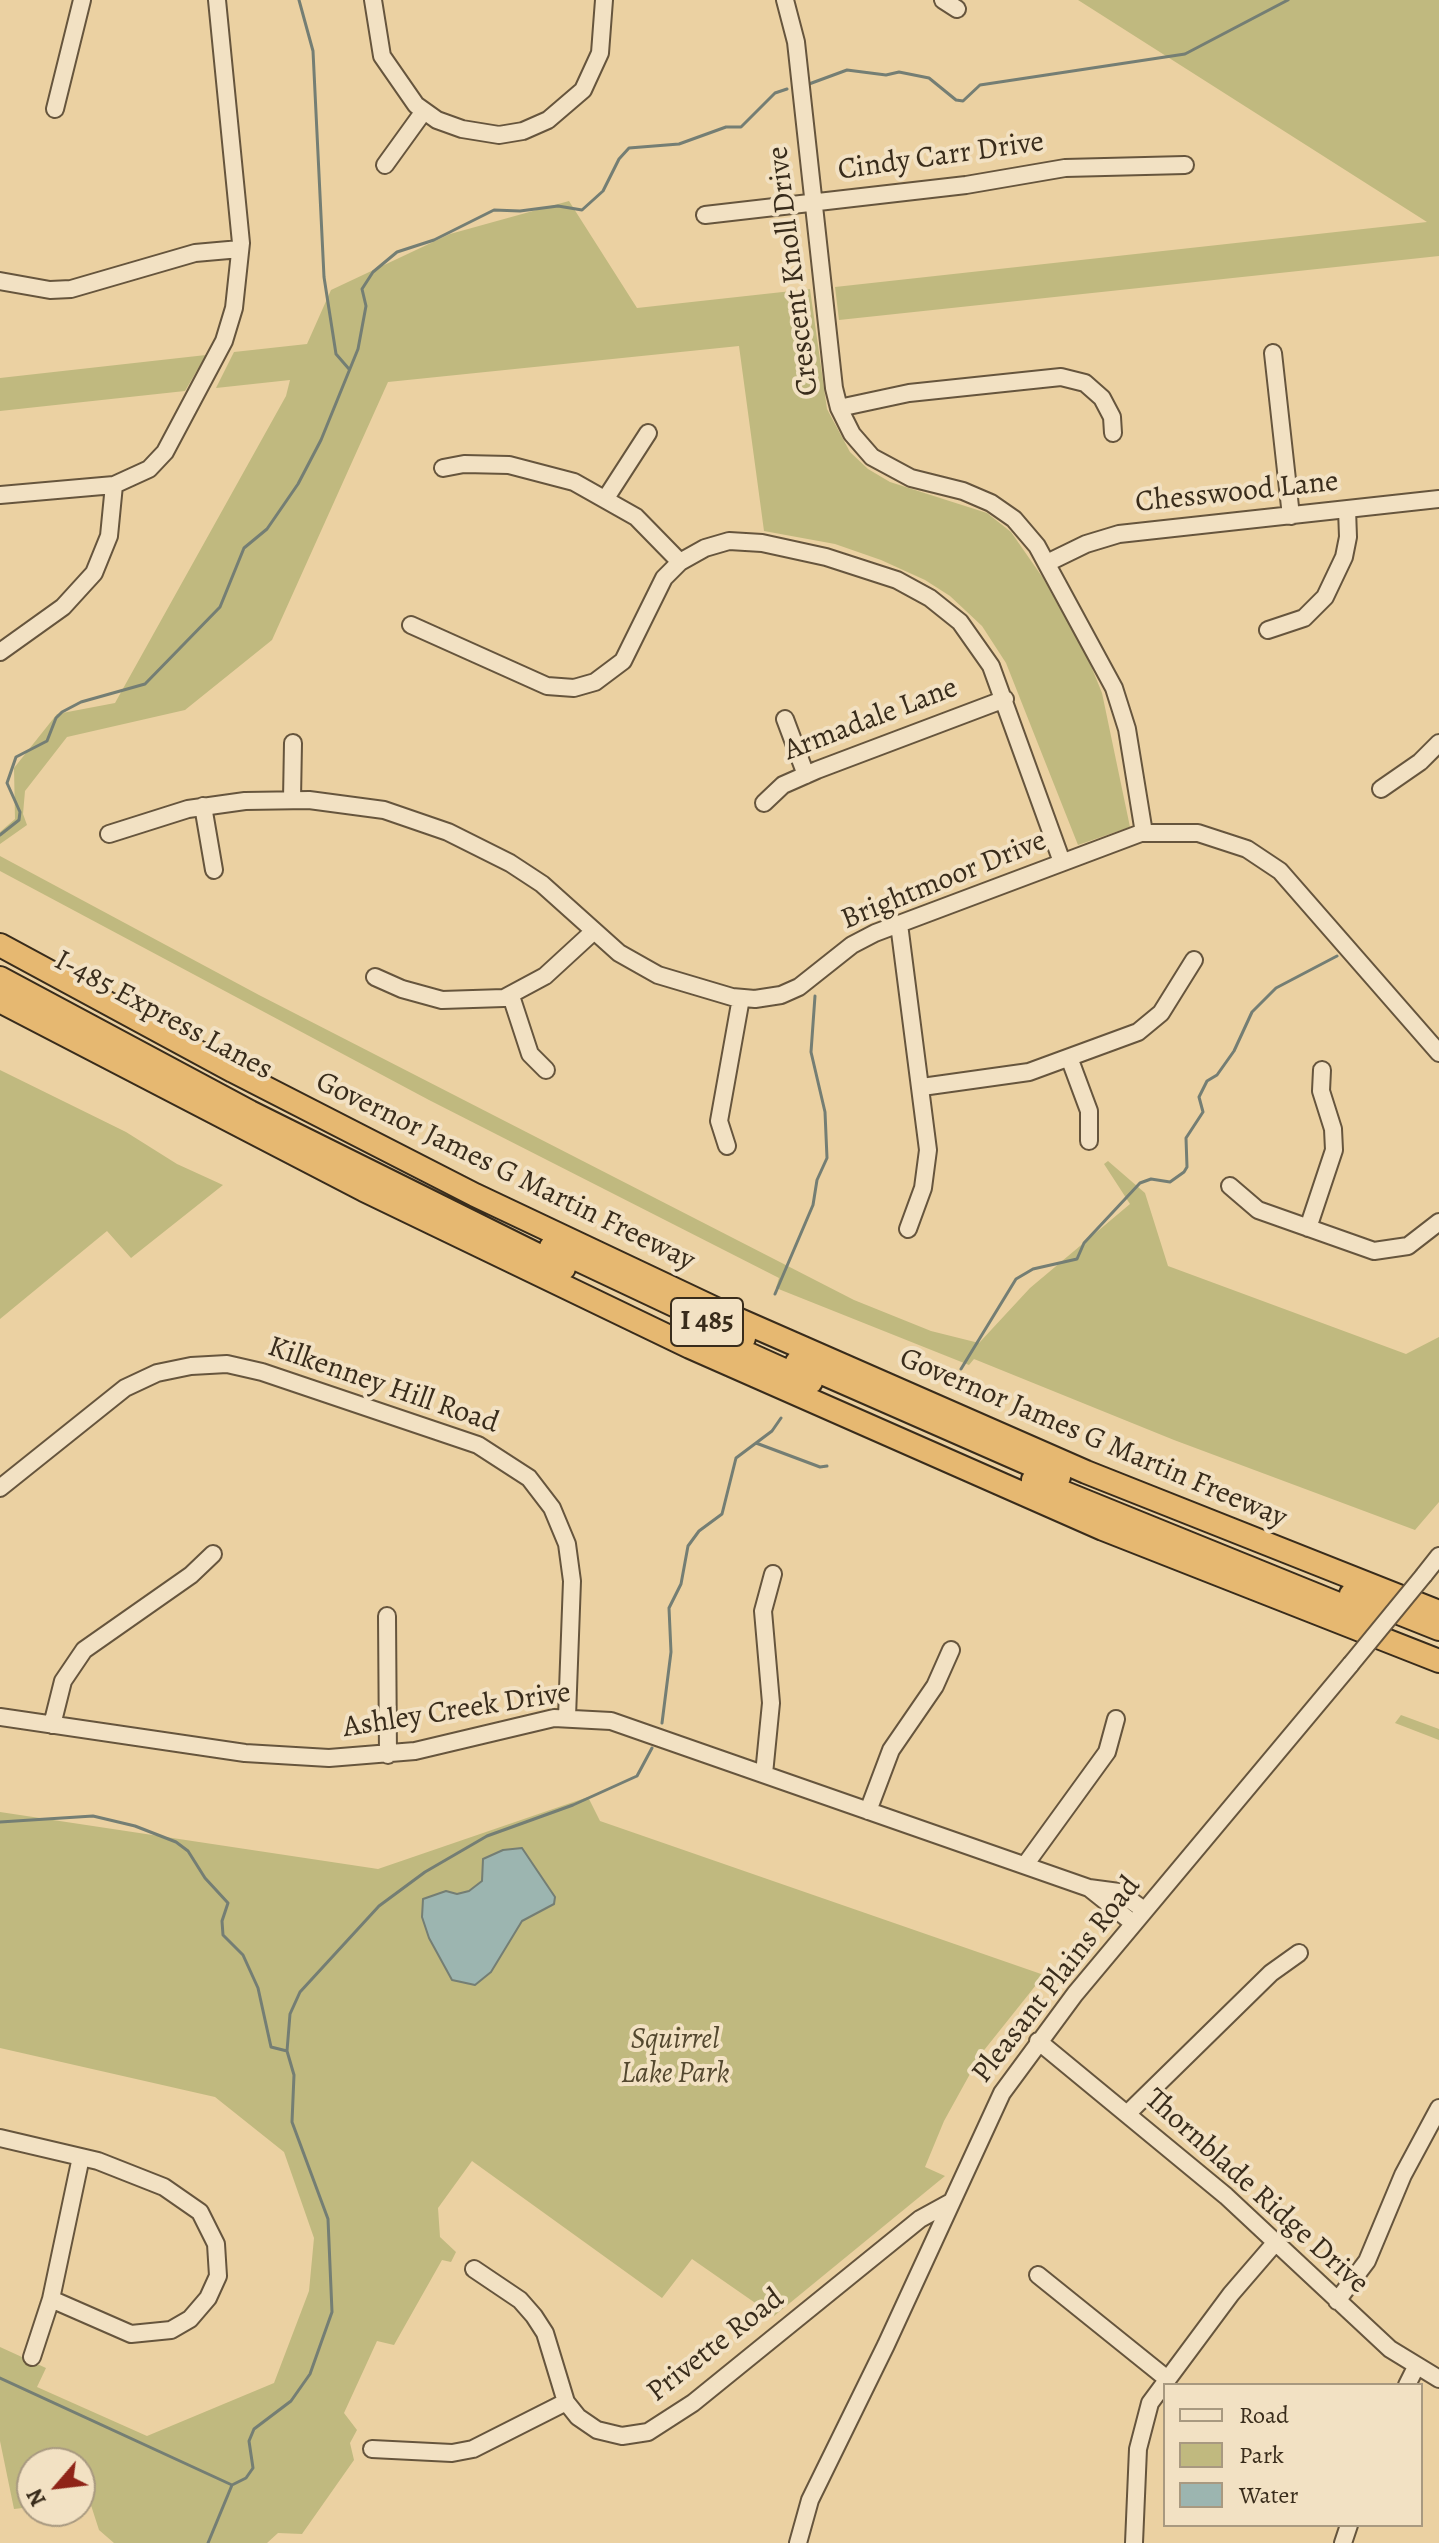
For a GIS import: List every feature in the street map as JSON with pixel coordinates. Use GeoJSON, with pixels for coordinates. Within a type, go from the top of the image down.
{"type":"FeatureCollection","features":[{"type":"Feature","properties":{"kind":"highway","name":"Governor James G Martin Freeway"},"geometry":{"type":"LineString","coordinates":[[0,945],[220,1064],[475,1195],[735,1318],[1086,1472],[1439,1612]]}},
{"type":"Feature","properties":{"kind":"highway","name":"I-485 Express Lanes"},"geometry":{"type":"LineString","coordinates":[[0,962],[436,1192],[715,1325],[1005,1454],[1439,1626]]}},
{"type":"Feature","properties":{"kind":"highway","name":"I-485 Express Lanes"},"geometry":{"type":"LineString","coordinates":[[0,978],[250,1112],[607,1289],[972,1455],[1439,1643]]}},
{"type":"Feature","properties":{"kind":"highway","name":"I 485"},"geometry":{"type":"LineString","coordinates":[[0,1001],[364,1190],[690,1347],[1103,1529],[1439,1661]]}},
{"type":"Feature","properties":{"kind":"highway"},"geometry":{"type":"LineString","coordinates":[[1342,1575],[1439,1626]]}},
{"type":"Feature","properties":{"kind":"street"},"geometry":{"type":"LineString","coordinates":[[55,109],[82,0]]}},
{"type":"Feature","properties":{"kind":"street"},"geometry":{"type":"LineString","coordinates":[[0,495],[114,485],[140,474],[157,462],[224,341],[234,308],[240,249],[217,0]]}},
{"type":"Feature","properties":{"kind":"street"},"geometry":{"type":"LineString","coordinates":[[373,0],[382,56],[397,83],[424,111],[462,129],[489,134],[523,131],[567,107],[590,79],[603,37],[604,0]]}},
{"type":"Feature","properties":{"kind":"street","name":"Crescent Knoll Drive"},"geometry":{"type":"LineString","coordinates":[[785,0],[796,42],[839,408],[852,434],[872,457],[911,478],[991,503],[1022,527],[1047,563],[1114,688],[1127,729],[1144,833]]}},
{"type":"Feature","properties":{"kind":"street"},"geometry":{"type":"LineString","coordinates":[[385,165],[424,111]]}},
{"type":"Feature","properties":{"kind":"street","name":"Cindy Carr Drive"},"geometry":{"type":"LineString","coordinates":[[705,215],[966,185],[1065,168],[1185,165]]}},
{"type":"Feature","properties":{"kind":"street"},"geometry":{"type":"LineString","coordinates":[[0,281],[50,290],[71,289],[195,253],[240,249]]}},
{"type":"Feature","properties":{"kind":"street"},"geometry":{"type":"LineString","coordinates":[[1273,353],[1291,516]]}},
{"type":"Feature","properties":{"kind":"street"},"geometry":{"type":"LineString","coordinates":[[839,408],[909,393],[1061,377],[1085,383],[1102,398],[1112,417],[1113,433]]}},
{"type":"Feature","properties":{"kind":"street"},"geometry":{"type":"LineString","coordinates":[[606,498],[648,433]]}},
{"type":"Feature","properties":{"kind":"street"},"geometry":{"type":"LineString","coordinates":[[443,468],[476,464],[532,469],[574,482],[606,498],[653,532],[680,562]]}},
{"type":"Feature","properties":{"kind":"street"},"geometry":{"type":"LineString","coordinates":[[0,652],[63,607],[94,573],[109,536],[114,485]]}},
{"type":"Feature","properties":{"kind":"street","name":"Chesswood Lane"},"geometry":{"type":"LineString","coordinates":[[1047,563],[1086,544],[1119,534],[1439,499]]}},
{"type":"Feature","properties":{"kind":"street"},"geometry":{"type":"LineString","coordinates":[[1268,630],[1304,618],[1325,597],[1344,557],[1348,537],[1347,509]]}},
{"type":"Feature","properties":{"kind":"street"},"geometry":{"type":"LineString","coordinates":[[411,625],[547,686],[574,688],[604,677],[623,661],[654,594],[680,562],[705,548],[741,541],[826,557],[897,580],[930,598],[960,622],[991,666],[1062,862]]}},
{"type":"Feature","properties":{"kind":"street","name":"Armadale Lane"},"geometry":{"type":"LineString","coordinates":[[764,803],[783,785],[806,775],[1005,699]]}},
{"type":"Feature","properties":{"kind":"street"},"geometry":{"type":"LineString","coordinates":[[785,719],[806,775]]}},
{"type":"Feature","properties":{"kind":"street"},"geometry":{"type":"LineString","coordinates":[[292,799],[293,743]]}},
{"type":"Feature","properties":{"kind":"street"},"geometry":{"type":"LineString","coordinates":[[1381,789],[1420,762],[1439,743]]}},
{"type":"Feature","properties":{"kind":"street","name":"Brightmoor Drive"},"geometry":{"type":"LineString","coordinates":[[109,834],[203,806],[292,799],[384,810],[448,832],[528,875],[619,953],[658,975],[741,998],[768,998],[788,992],[816,976],[852,945],[899,924],[1144,833],[1185,832],[1215,836],[1273,865],[1297,888],[1439,1053]]}},
{"type":"Feature","properties":{"kind":"street"},"geometry":{"type":"LineString","coordinates":[[203,806],[214,870]]}},
{"type":"Feature","properties":{"kind":"street"},"geometry":{"type":"LineString","coordinates":[[899,924],[922,1087],[927,1167],[908,1229]]}},
{"type":"Feature","properties":{"kind":"street"},"geometry":{"type":"LineString","coordinates":[[375,977],[413,993],[442,1000],[478,1001],[511,996],[545,976],[594,931]]}},
{"type":"Feature","properties":{"kind":"street"},"geometry":{"type":"LineString","coordinates":[[922,1087],[1009,1076],[1070,1060],[1147,1027],[1171,999],[1194,960]]}},
{"type":"Feature","properties":{"kind":"street"},"geometry":{"type":"LineString","coordinates":[[511,996],[530,1054],[546,1070]]}},
{"type":"Feature","properties":{"kind":"street"},"geometry":{"type":"LineString","coordinates":[[727,1146],[719,1121],[741,998]]}},
{"type":"Feature","properties":{"kind":"street"},"geometry":{"type":"LineString","coordinates":[[1070,1060],[1089,1111],[1089,1141]]}},
{"type":"Feature","properties":{"kind":"street"},"geometry":{"type":"LineString","coordinates":[[1308,1228],[1334,1150],[1333,1129],[1321,1091],[1322,1070]]}},
{"type":"Feature","properties":{"kind":"street"},"geometry":{"type":"LineString","coordinates":[[1230,1186],[1258,1210],[1364,1249],[1384,1251],[1419,1240],[1439,1222]]}},
{"type":"Feature","properties":{"kind":"street","name":"Kilkenney Hill Road"},"geometry":{"type":"LineString","coordinates":[[0,1488],[125,1388],[157,1373],[208,1364],[262,1372],[478,1445],[514,1465],[536,1486],[552,1508],[567,1544],[572,1581],[567,1717]]}},
{"type":"Feature","properties":{"kind":"street"},"geometry":{"type":"LineString","coordinates":[[52,1725],[63,1681],[84,1650],[191,1575],[213,1554]]}},
{"type":"Feature","properties":{"kind":"street","name":"Pleasant Plains Road"},"geometry":{"type":"LineString","coordinates":[[798,2543],[810,2500],[886,2345],[987,2120],[1038,2041],[1439,1556]]}},
{"type":"Feature","properties":{"kind":"street"},"geometry":{"type":"LineString","coordinates":[[764,1774],[771,1703],[763,1611],[773,1574]]}},
{"type":"Feature","properties":{"kind":"street"},"geometry":{"type":"LineString","coordinates":[[387,1616],[388,1755]]}},
{"type":"Feature","properties":{"kind":"street"},"geometry":{"type":"LineString","coordinates":[[868,1811],[891,1750],[935,1686],[951,1650]]}},
{"type":"Feature","properties":{"kind":"street","name":"Ashley Creek Drive"},"geometry":{"type":"LineString","coordinates":[[0,1717],[270,1755],[329,1758],[388,1755],[446,1746],[567,1717],[621,1724],[1089,1888],[1119,1892],[1139,1917]]}},
{"type":"Feature","properties":{"kind":"street"},"geometry":{"type":"LineString","coordinates":[[1025,1865],[1107,1752],[1116,1719]]}},
{"type":"Feature","properties":{"kind":"street"},"geometry":{"type":"LineString","coordinates":[[1127,2114],[1271,1973],[1299,1953]]}},
{"type":"Feature","properties":{"kind":"street","name":"Thornblade Ridge Drive"},"geometry":{"type":"LineString","coordinates":[[1038,2041],[1275,2243],[1390,2349],[1439,2379]]}},
{"type":"Feature","properties":{"kind":"street"},"geometry":{"type":"LineString","coordinates":[[1337,2301],[1367,2261],[1403,2175],[1439,2108]]}},
{"type":"Feature","properties":{"kind":"street"},"geometry":{"type":"LineString","coordinates":[[0,2138],[81,2157],[164,2187],[200,2212],[216,2244],[218,2276],[208,2298],[190,2319],[171,2330],[147,2335],[112,2327],[51,2299]]}},
{"type":"Feature","properties":{"kind":"street"},"geometry":{"type":"LineString","coordinates":[[32,2357],[51,2299],[81,2157]]}},
{"type":"Feature","properties":{"kind":"street","name":"Privette Road"},"geometry":{"type":"LineString","coordinates":[[566,2402],[578,2417],[597,2430],[622,2436],[648,2432],[665,2424],[920,2219],[951,2202]]}},
{"type":"Feature","properties":{"kind":"street"},"geometry":{"type":"LineString","coordinates":[[1163,2383],[1275,2243]]}},
{"type":"Feature","properties":{"kind":"street"},"geometry":{"type":"LineString","coordinates":[[372,2449],[452,2453],[473,2449],[566,2402],[545,2333],[534,2316],[520,2300],[474,2269]]}},
{"type":"Feature","properties":{"kind":"street"},"geometry":{"type":"LineString","coordinates":[[1038,2275],[1166,2378]]}},
{"type":"Feature","properties":{"kind":"street"},"geometry":{"type":"LineString","coordinates":[[1408,2383],[1416,2367]]}},
{"type":"Feature","properties":{"kind":"street"},"geometry":{"type":"LineString","coordinates":[[1134,2543],[1138,2449],[1144,2418],[1163,2383]]}},
{"type":"Feature","properties":{"kind":"green space"},"geometry":{"type":"Polygon","coordinates":[[[1078,0],[1439,0],[1439,256],[839,320],[835,287],[1427,222],[1078,0]]]}},
{"type":"Feature","properties":{"kind":"green space"},"geometry":{"type":"Polygon","coordinates":[[[569,201],[637,308],[810,289],[827,409],[850,452],[868,469],[890,482],[987,513],[1011,532],[1043,578],[1089,661],[1102,693],[1130,827],[1078,845],[1006,663],[982,626],[950,596],[925,580],[881,560],[835,544],[764,531],[739,346],[388,382],[272,640],[185,710],[67,737],[25,791],[23,814],[27,825],[0,844],[0,832],[15,819],[14,768],[57,714],[115,703],[286,396],[290,380],[216,388],[234,352],[307,344],[331,290],[450,234],[569,201]]]}},
{"type":"Feature","properties":{"kind":"green space"},"geometry":{"type":"Polygon","coordinates":[[[206,355],[185,391],[0,411],[0,378],[206,355]]]}},
{"type":"Feature","properties":{"kind":"green space"},"geometry":{"type":"Polygon","coordinates":[[[0,856],[259,995],[854,1300],[931,1331],[979,1343],[1030,1288],[1130,1204],[1104,1164],[1108,1161],[1145,1193],[1168,1266],[1406,1354],[1439,1337],[1439,1502],[1415,1530],[1174,1440],[974,1359],[969,1365],[776,1288],[779,1278],[429,1100],[0,871],[0,856]]]}},
{"type":"Feature","properties":{"kind":"green space"},"geometry":{"type":"Polygon","coordinates":[[[0,1070],[126,1132],[177,1164],[223,1185],[131,1258],[107,1231],[0,1319],[0,1070]]]}},
{"type":"Feature","properties":{"kind":"green space"},"geometry":{"type":"Polygon","coordinates":[[[1401,1715],[1439,1729],[1439,1740],[1395,1723],[1401,1715]]]}},
{"type":"Feature","properties":{"kind":"green space","name":"Squirrel Lake Park"},"geometry":{"type":"Polygon","coordinates":[[[588,1797],[600,1821],[1044,1975],[981,2054],[944,2121],[925,2167],[945,2176],[774,2316],[692,2259],[662,2298],[472,2161],[438,2208],[440,2237],[456,2252],[451,2262],[442,2260],[394,2345],[377,2341],[344,2413],[357,2430],[350,2443],[354,2460],[302,2534],[278,2533],[267,2543],[114,2543],[99,2530],[96,2521],[96,2447],[16,2447],[14,2509],[0,2441],[0,2347],[46,2368],[37,2387],[147,2436],[274,2383],[309,2291],[314,2238],[284,2152],[215,2097],[0,2048],[0,1812],[378,1869],[588,1797]]]}},
{"type":"Feature","properties":{"kind":"water"},"geometry":{"type":"Polygon","coordinates":[[[522,1848],[555,1897],[554,1904],[522,1921],[491,1972],[475,1985],[452,1980],[429,1938],[422,1917],[423,1899],[446,1891],[457,1894],[469,1891],[482,1881],[483,1859],[503,1850],[522,1848]]]}},
{"type":"Feature","properties":{"kind":"waterway"},"geometry":{"type":"LineString","coordinates":[[299,0],[313,51],[324,277],[336,354],[349,369]]}},
{"type":"Feature","properties":{"kind":"waterway"},"geometry":{"type":"LineString","coordinates":[[809,84],[847,70],[886,75],[899,72],[929,78],[956,100],[963,101],[980,85],[1185,54],[1288,0]]}},
{"type":"Feature","properties":{"kind":"waterway"},"geometry":{"type":"LineString","coordinates":[[0,835],[19,820],[20,812],[7,783],[16,757],[47,741],[56,718],[62,712],[81,702],[145,684],[220,607],[244,548],[267,529],[298,484],[321,440],[358,349],[366,306],[362,289],[373,272],[397,252],[434,240],[494,210],[520,211],[558,206],[582,210],[603,191],[619,159],[629,148],[679,144],[726,127],[741,127],[775,93],[787,89]]}},
{"type":"Feature","properties":{"kind":"waterway"},"geometry":{"type":"LineString","coordinates":[[961,1369],[1016,1279],[1033,1269],[1077,1259],[1084,1243],[1140,1183],[1151,1179],[1170,1182],[1184,1172],[1187,1167],[1186,1138],[1203,1112],[1199,1097],[1207,1081],[1217,1075],[1234,1051],[1252,1012],[1276,988],[1337,956]]}},
{"type":"Feature","properties":{"kind":"waterway"},"geometry":{"type":"LineString","coordinates":[[775,1294],[813,1205],[817,1180],[827,1158],[825,1112],[811,1052],[815,996]]}},
{"type":"Feature","properties":{"kind":"waterway"},"geometry":{"type":"LineString","coordinates":[[662,1723],[671,1652],[669,1608],[681,1584],[688,1546],[699,1531],[722,1514],[736,1458],[772,1431],[781,1418]]}},
{"type":"Feature","properties":{"kind":"waterway"},"geometry":{"type":"LineString","coordinates":[[756,1443],[820,1467],[827,1466]]}},
{"type":"Feature","properties":{"kind":"waterway"},"geometry":{"type":"LineString","coordinates":[[287,2051],[290,2014],[300,1992],[379,1906],[425,1872],[487,1836],[573,1805],[637,1776],[652,1748]]}},
{"type":"Feature","properties":{"kind":"waterway"},"geometry":{"type":"LineString","coordinates":[[0,1822],[93,1816],[135,1826],[176,1842],[188,1851],[205,1878],[228,1903],[222,1921],[223,1935],[243,1955],[258,1988],[271,2047],[287,2051]]}},
{"type":"Feature","properties":{"kind":"waterway"},"geometry":{"type":"LineString","coordinates":[[208,2543],[232,2485],[246,2478],[253,2468],[249,2441],[254,2429],[291,2401],[310,2374],[332,2312],[328,2219],[292,2122],[294,2075],[287,2051]]}},
{"type":"Feature","properties":{"kind":"waterway"},"geometry":{"type":"LineString","coordinates":[[0,2378],[232,2485]]}}]}
